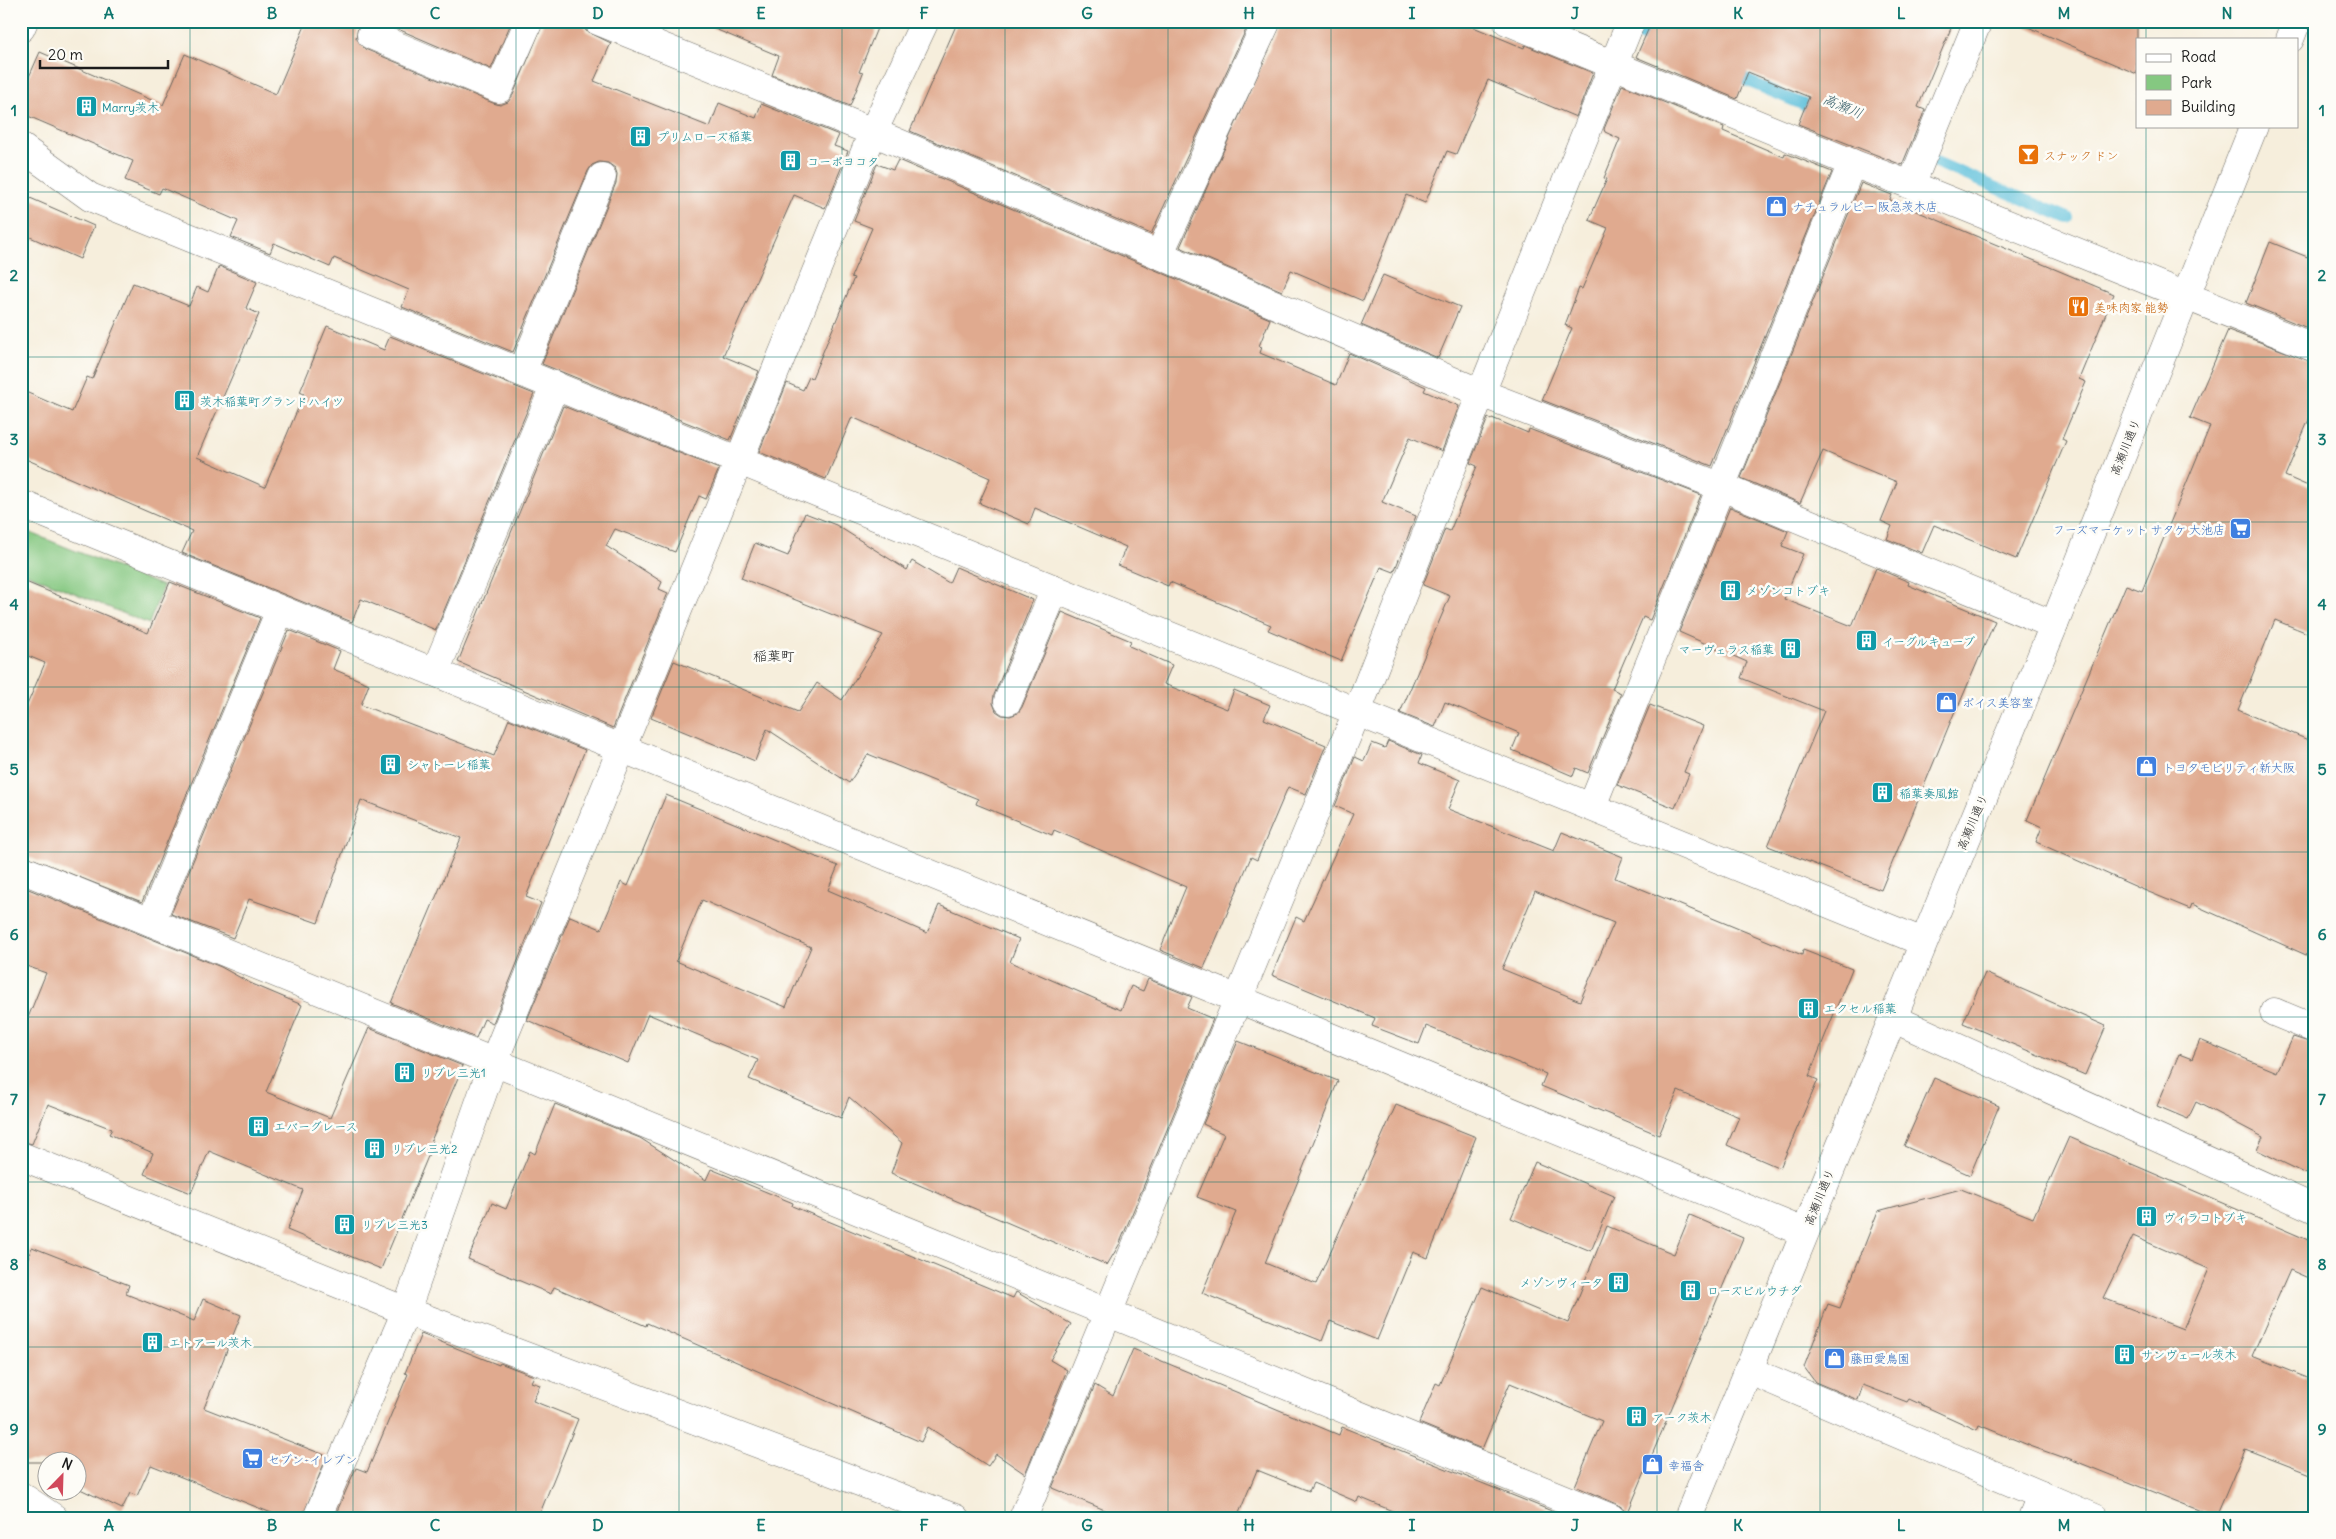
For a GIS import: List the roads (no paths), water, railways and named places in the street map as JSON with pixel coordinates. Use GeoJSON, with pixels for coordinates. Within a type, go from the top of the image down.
{"type":"FeatureCollection","features":[{"type":"Feature","properties":{"kind":"street"},"geometry":{"type":"LineString","coordinates":[[21,28],[24,21]]}},
{"type":"Feature","properties":{"kind":"street"},"geometry":{"type":"LineString","coordinates":[[376,21],[371,35],[499,89],[529,21]]}},
{"type":"Feature","properties":{"kind":"street"},"geometry":{"type":"LineString","coordinates":[[598,21],[627,27],[1481,393],[1722,487],[2054,625]]}},
{"type":"Feature","properties":{"kind":"street"},"geometry":{"type":"LineString","coordinates":[[317,1518],[406,1312],[494,1061],[621,748],[873,132],[925,21]]}},
{"type":"Feature","properties":{"kind":"street"},"geometry":{"type":"LineString","coordinates":[[1159,255],[1267,21]]}},
{"type":"Feature","properties":{"kind":"street"},"geometry":{"type":"LineString","coordinates":[[1507,21],[1623,39],[1852,164],[1918,168],[2186,295],[2315,348]]}},
{"type":"Feature","properties":{"kind":"street"},"geometry":{"type":"LineString","coordinates":[[1918,168],[1978,21]]}},
{"type":"Feature","properties":{"kind":"street"},"geometry":{"type":"LineString","coordinates":[[2290,38],[2297,21]]}},
{"type":"Feature","properties":{"kind":"street"},"geometry":{"type":"LineString","coordinates":[[1023,1518],[1357,712],[1481,393],[1623,39]]}},
{"type":"Feature","properties":{"kind":"street","name":"高瀬川通り"},"geometry":{"type":"LineString","coordinates":[[1688,1518],[2054,625],[2253,128]]}},
{"type":"Feature","properties":{"kind":"street"},"geometry":{"type":"LineString","coordinates":[[21,147],[90,197],[1923,942]]}},
{"type":"Feature","properties":{"kind":"street"},"geometry":{"type":"LineString","coordinates":[[1592,806],[1852,164]]}},
{"type":"Feature","properties":{"kind":"street"},"geometry":{"type":"LineString","coordinates":[[522,372],[602,177]]}},
{"type":"Feature","properties":{"kind":"street"},"geometry":{"type":"LineString","coordinates":[[435,672],[555,385]]}},
{"type":"Feature","properties":{"kind":"street"},"geometry":{"type":"LineString","coordinates":[[21,504],[1238,999],[1804,1232]]}},
{"type":"Feature","properties":{"kind":"street"},"geometry":{"type":"LineString","coordinates":[[1008,701],[1055,589]]}},
{"type":"Feature","properties":{"kind":"street"},"geometry":{"type":"LineString","coordinates":[[151,922],[280,610]]}},
{"type":"Feature","properties":{"kind":"street"},"geometry":{"type":"LineString","coordinates":[[21,869],[1611,1518]]}},
{"type":"Feature","properties":{"kind":"street"},"geometry":{"type":"LineString","coordinates":[[2274,1012],[2315,1029]]}},
{"type":"Feature","properties":{"kind":"street"},"geometry":{"type":"LineString","coordinates":[[1892,1018],[2315,1209]]}},
{"type":"Feature","properties":{"kind":"street"},"geometry":{"type":"LineString","coordinates":[[21,1156],[406,1312],[955,1518]]}},
{"type":"Feature","properties":{"kind":"street"},"geometry":{"type":"LineString","coordinates":[[1748,1370],[2036,1506],[2095,1518]]}},
{"type":"Feature","properties":{"kind":"street"},"geometry":{"type":"LineString","coordinates":[[21,1496],[54,1518]]}},
{"type":"Feature","properties":{"kind":"waterway","name":"高瀬川"},"geometry":{"type":"LineString","coordinates":[[1607,21],[1660,43]]}},
{"type":"Feature","properties":{"kind":"waterway","name":"高瀬川"},"geometry":{"type":"LineString","coordinates":[[1731,74],[1821,112]]}},
{"type":"Feature","properties":{"kind":"waterway","name":"高瀬川"},"geometry":{"type":"LineString","coordinates":[[1919,155],[2068,218]]}},
{"type":"Feature","properties":{"kind":"place","name":"Marry茨木"},"geometry":{"type":"Point","coordinates":[86,107]}},
{"type":"Feature","properties":{"kind":"place","name":"プリムローズ稲葉"},"geometry":{"type":"Point","coordinates":[641,136]}},
{"type":"Feature","properties":{"kind":"place","name":"スナック ドン"},"geometry":{"type":"Point","coordinates":[2028,155]}},
{"type":"Feature","properties":{"kind":"place","name":"コーポヨコタ"},"geometry":{"type":"Point","coordinates":[791,161]}},
{"type":"Feature","properties":{"kind":"place","name":"ナチュラルピー 阪急茨木店"},"geometry":{"type":"Point","coordinates":[1776,206]}},
{"type":"Feature","properties":{"kind":"place","name":"美味肉家 能勢"},"geometry":{"type":"Point","coordinates":[2078,307]}},
{"type":"Feature","properties":{"kind":"place","name":"茨木稲葉町グランドハイツ"},"geometry":{"type":"Point","coordinates":[184,401]}},
{"type":"Feature","properties":{"kind":"place","name":"フーズマーケット サタケ 大池店"},"geometry":{"type":"Point","coordinates":[2241,529]}},
{"type":"Feature","properties":{"kind":"place","name":"メゾンコトブキ"},"geometry":{"type":"Point","coordinates":[1730,590]}},
{"type":"Feature","properties":{"kind":"place","name":"イーグルキューブ"},"geometry":{"type":"Point","coordinates":[1866,641]}},
{"type":"Feature","properties":{"kind":"place","name":"マーヴェラス稲葉"},"geometry":{"type":"Point","coordinates":[1790,649]}},
{"type":"Feature","properties":{"kind":"place","name":"ボイス美容室"},"geometry":{"type":"Point","coordinates":[1946,702]}},
{"type":"Feature","properties":{"kind":"place","name":"シャトーレ稲葉"},"geometry":{"type":"Point","coordinates":[391,764]}},
{"type":"Feature","properties":{"kind":"place","name":"トヨタモビリティ新大阪"},"geometry":{"type":"Point","coordinates":[2147,767]}},
{"type":"Feature","properties":{"kind":"place","name":"稲葉奏風館"},"geometry":{"type":"Point","coordinates":[1883,793]}},
{"type":"Feature","properties":{"kind":"place","name":"エクセル稲葉"},"geometry":{"type":"Point","coordinates":[1808,1008]}},
{"type":"Feature","properties":{"kind":"place","name":"リブレ三光1"},"geometry":{"type":"Point","coordinates":[405,1072]}},
{"type":"Feature","properties":{"kind":"place","name":"エバーグレース"},"geometry":{"type":"Point","coordinates":[258,1126]}},
{"type":"Feature","properties":{"kind":"place","name":"リブレ三光2"},"geometry":{"type":"Point","coordinates":[375,1148]}},
{"type":"Feature","properties":{"kind":"place","name":"ヴィラコトブキ"},"geometry":{"type":"Point","coordinates":[2147,1217]}},
{"type":"Feature","properties":{"kind":"place","name":"リブレ三光3"},"geometry":{"type":"Point","coordinates":[345,1224]}},
{"type":"Feature","properties":{"kind":"place","name":"メゾンヴィータ"},"geometry":{"type":"Point","coordinates":[1619,1282]}},
{"type":"Feature","properties":{"kind":"place","name":"ローズビルウチダ"},"geometry":{"type":"Point","coordinates":[1691,1290]}},
{"type":"Feature","properties":{"kind":"place","name":"エトアール茨木"},"geometry":{"type":"Point","coordinates":[153,1342]}},
{"type":"Feature","properties":{"kind":"place","name":"サンヴェール茨木"},"geometry":{"type":"Point","coordinates":[2125,1354]}},
{"type":"Feature","properties":{"kind":"place","name":"藤田愛鳥園"},"geometry":{"type":"Point","coordinates":[1834,1358]}},
{"type":"Feature","properties":{"kind":"place","name":"アーク茨木"},"geometry":{"type":"Point","coordinates":[1636,1417]}},
{"type":"Feature","properties":{"kind":"place","name":"セブン-イレブン"},"geometry":{"type":"Point","coordinates":[252,1459]}},
{"type":"Feature","properties":{"kind":"place","name":"幸福舎"},"geometry":{"type":"Point","coordinates":[1652,1465]}},
{"type":"Feature","properties":{"kind":"district","name":"稲葉町"},"geometry":{"type":"Point","coordinates":[774,656]}}]}
